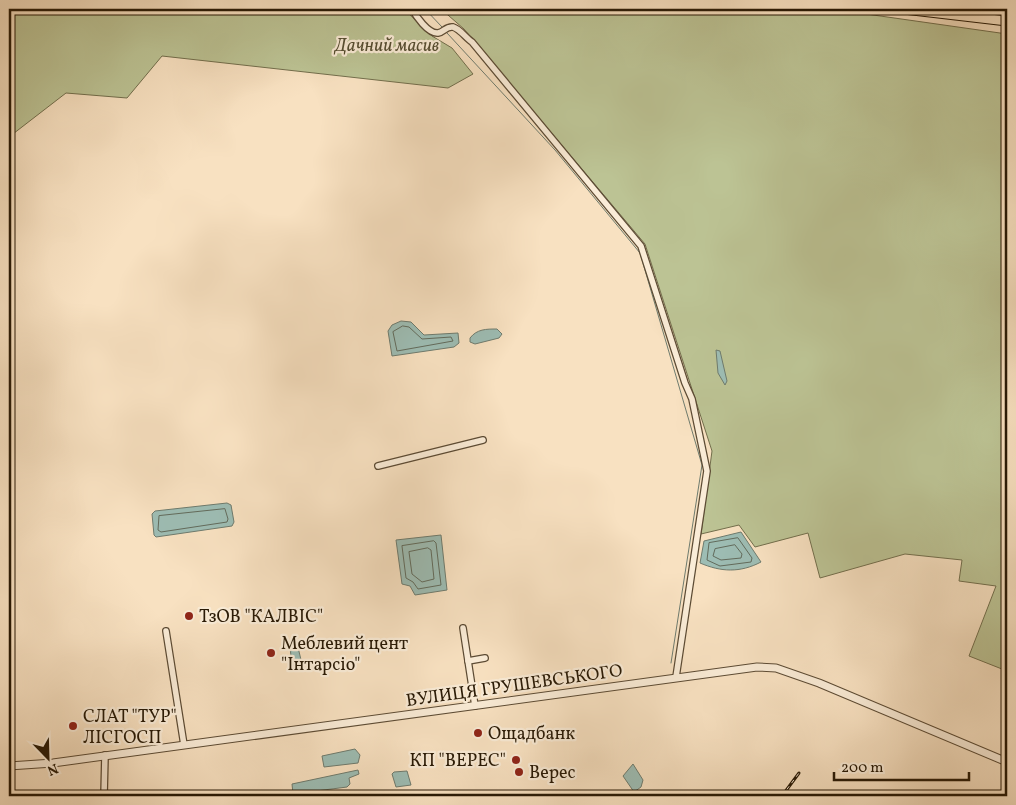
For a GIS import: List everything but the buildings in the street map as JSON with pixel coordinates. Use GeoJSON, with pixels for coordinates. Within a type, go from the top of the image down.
{"type":"FeatureCollection","features":[{"type":"Feature","properties":{"kind":"highway"},"geometry":{"type":"LineString","coordinates":[[904,9],[1007,21]]}},
{"type":"Feature","properties":{"kind":"street"},"geometry":{"type":"LineString","coordinates":[[412,9],[423,24],[434,33],[439,33],[448,27],[453,27],[472,42],[644,251],[685,383],[694,405],[707,465],[700,530],[676,677]]}},
{"type":"Feature","properties":{"kind":"street"},"geometry":{"type":"LineString","coordinates":[[378,466],[483,440]]}},
{"type":"Feature","properties":{"kind":"street"},"geometry":{"type":"LineString","coordinates":[[463,628],[475,706]]}},
{"type":"Feature","properties":{"kind":"street"},"geometry":{"type":"LineString","coordinates":[[166,631],[184,744]]}},
{"type":"Feature","properties":{"kind":"street"},"geometry":{"type":"LineString","coordinates":[[468,661],[485,658]]}},
{"type":"Feature","properties":{"kind":"street","name":"ВУЛИЦЯ ГРУШЕВСЬКОГО"},"geometry":{"type":"LineString","coordinates":[[9,766],[53,763],[757,667],[776,668],[819,683],[1007,762]]}},
{"type":"Feature","properties":{"kind":"street"},"geometry":{"type":"LineString","coordinates":[[104,796],[105,755]]}},
{"type":"Feature","properties":{"kind":"green space","name":"Дачний масив"},"geometry":{"type":"Polygon","coordinates":[[[9,9],[404,9],[432,36],[452,48],[473,74],[448,88],[162,56],[127,98],[66,93],[9,137],[9,9]]]}},
{"type":"Feature","properties":{"kind":"green space"},"geometry":{"type":"Polygon","coordinates":[[[441,9],[831,9],[1007,34],[1007,671],[969,656],[996,586],[959,581],[962,560],[905,554],[820,578],[808,533],[755,547],[739,525],[701,534],[712,451],[645,244],[464,29],[441,9]]]}},
{"type":"Feature","properties":{"kind":"green space"},"geometry":{"type":"Polygon","coordinates":[[[976,9],[1007,9],[1007,15],[976,9]]]}},
{"type":"Feature","properties":{"kind":"water"},"geometry":{"type":"Polygon","coordinates":[[[401,321],[411,322],[424,335],[458,333],[459,343],[454,347],[392,356],[388,331],[392,325],[401,321]]]}},
{"type":"Feature","properties":{"kind":"water"},"geometry":{"type":"Polygon","coordinates":[[[497,329],[502,334],[499,338],[475,344],[470,342],[470,338],[479,331],[497,329]]]}},
{"type":"Feature","properties":{"kind":"water"},"geometry":{"type":"Polygon","coordinates":[[[716,350],[720,351],[727,381],[725,385],[718,373],[716,350]]]}},
{"type":"Feature","properties":{"kind":"water"},"geometry":{"type":"Polygon","coordinates":[[[227,503],[231,505],[234,522],[232,526],[156,537],[154,535],[152,514],[155,511],[227,503]]]}},
{"type":"Feature","properties":{"kind":"water"},"geometry":{"type":"Polygon","coordinates":[[[741,532],[761,562],[738,570],[723,570],[700,563],[704,541],[741,532]]]}},
{"type":"Feature","properties":{"kind":"water"},"geometry":{"type":"Polygon","coordinates":[[[441,535],[447,590],[415,595],[410,586],[402,584],[396,540],[441,535]]]}},
{"type":"Feature","properties":{"kind":"water"},"geometry":{"type":"Polygon","coordinates":[[[296,639],[302,664],[295,667],[292,663],[289,641],[296,639]]]}},
{"type":"Feature","properties":{"kind":"water"},"geometry":{"type":"Polygon","coordinates":[[[355,749],[360,755],[358,763],[324,767],[322,756],[355,749]]]}},
{"type":"Feature","properties":{"kind":"water"},"geometry":{"type":"Polygon","coordinates":[[[633,764],[643,780],[641,787],[634,792],[623,776],[633,764]]]}},
{"type":"Feature","properties":{"kind":"water"},"geometry":{"type":"Polygon","coordinates":[[[358,770],[359,774],[349,778],[350,784],[347,787],[293,794],[292,784],[358,770]]]}},
{"type":"Feature","properties":{"kind":"water"},"geometry":{"type":"Polygon","coordinates":[[[407,771],[411,785],[396,787],[392,774],[394,772],[407,771]]]}},
{"type":"Feature","properties":{"kind":"waterway"},"geometry":{"type":"LineString","coordinates":[[425,9],[442,27]]}},
{"type":"Feature","properties":{"kind":"waterway"},"geometry":{"type":"LineString","coordinates":[[447,33],[555,150],[640,253],[702,465],[671,663]]}},
{"type":"Feature","properties":{"kind":"railway"},"geometry":{"type":"LineString","coordinates":[[782,796],[799,773]]}},
{"type":"Feature","properties":{"kind":"place","name":"ТзОВ \"КАЛВІС\""},"geometry":{"type":"Point","coordinates":[189,616]}},
{"type":"Feature","properties":{"kind":"place","name":"Меблевий цент \"Інтарсіо\""},"geometry":{"type":"Point","coordinates":[271,653]}},
{"type":"Feature","properties":{"kind":"place","name":"СЛАТ \"ТУР\" ЛІСГОСП"},"geometry":{"type":"Point","coordinates":[73,726]}},
{"type":"Feature","properties":{"kind":"place","name":"Ощадбанк"},"geometry":{"type":"Point","coordinates":[478,733]}},
{"type":"Feature","properties":{"kind":"place","name":"КП \"ВЕРЕС\""},"geometry":{"type":"Point","coordinates":[516,760]}},
{"type":"Feature","properties":{"kind":"place","name":"Верес"},"geometry":{"type":"Point","coordinates":[519,772]}}]}
